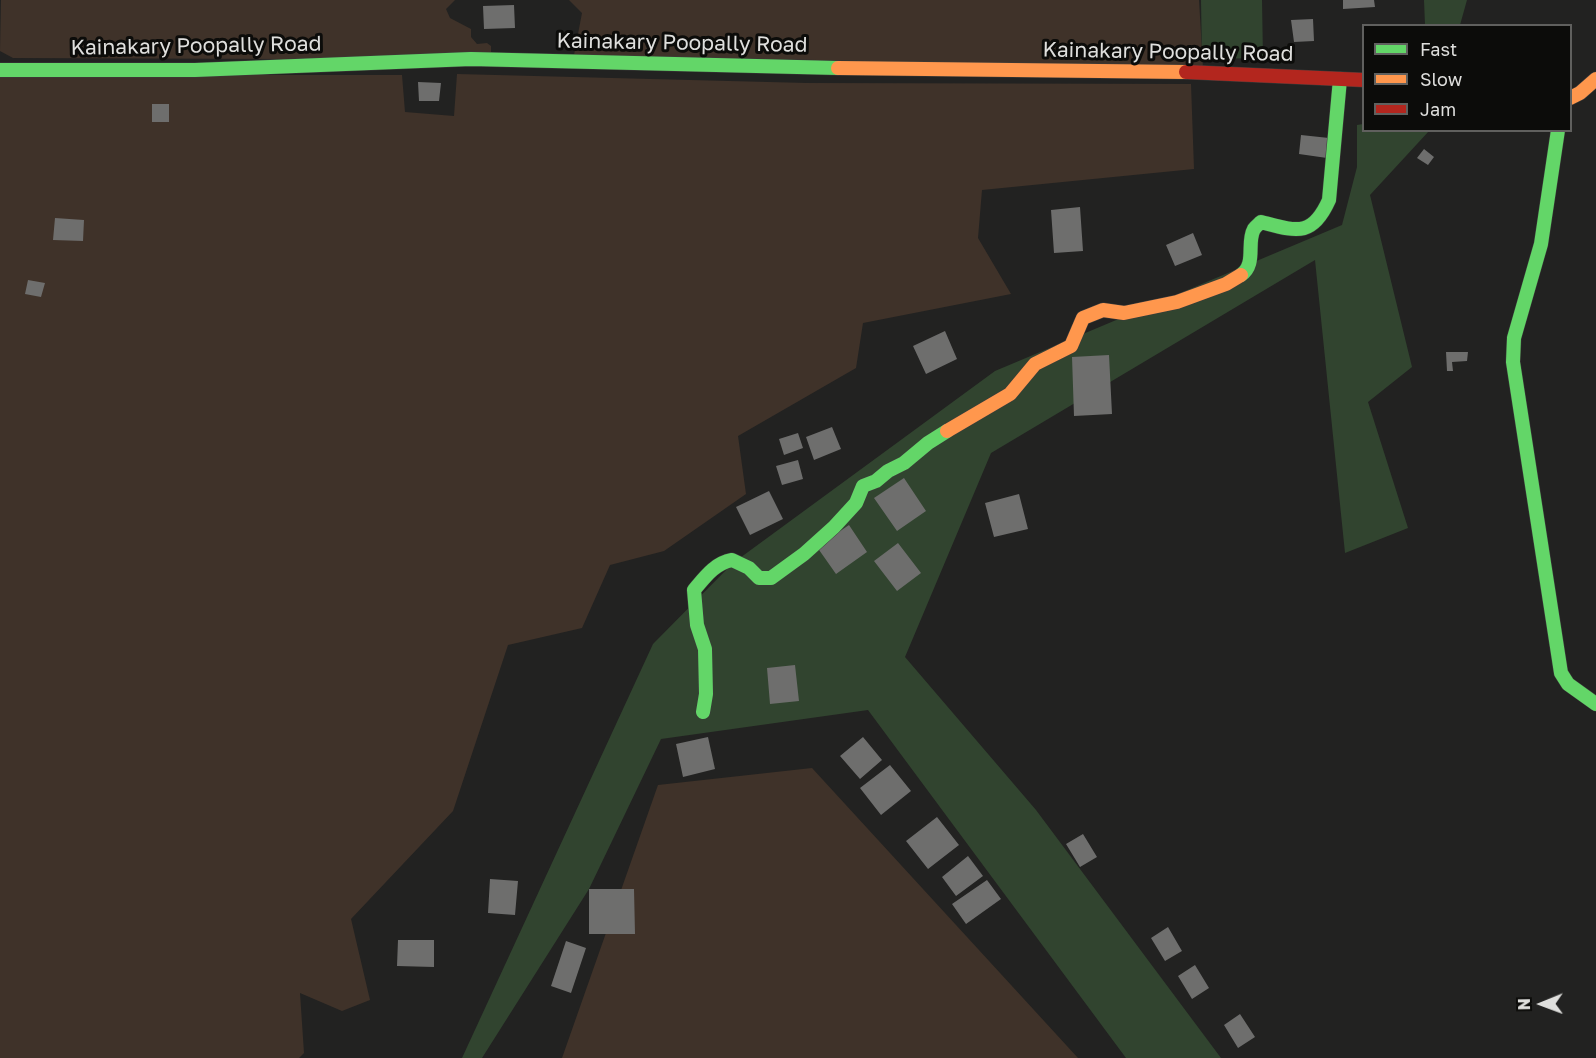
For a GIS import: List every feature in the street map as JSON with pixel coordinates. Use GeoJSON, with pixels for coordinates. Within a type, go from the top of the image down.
{"type":"FeatureCollection","features":[{"type":"Feature","properties":{"kind":"street","name":"Kainakary Poopally Road"},"geometry":{"type":"LineString","coordinates":[[0,70],[195,70],[471,58],[894,69],[1115,70],[1362,81]]}},
{"type":"Feature","properties":{"kind":"street"},"geometry":{"type":"LineString","coordinates":[[703,712],[706,694],[705,649],[697,626],[694,590],[710,572],[722,562],[732,559],[741,562],[759,578],[771,578],[804,554],[846,515],[856,504],[863,486],[904,463],[928,443],[973,414],[1010,394],[1035,364],[1071,346],[1083,318],[1104,310],[1124,313],[1177,302],[1226,285],[1245,273],[1250,261],[1253,230],[1261,222],[1295,229],[1305,229],[1314,225],[1329,200],[1340,79]]}},
{"type":"Feature","properties":{"kind":"street"},"geometry":{"type":"LineString","coordinates":[[1572,97],[1596,79]]}},
{"type":"Feature","properties":{"kind":"street"},"geometry":{"type":"LineString","coordinates":[[1558,132],[1541,244],[1514,338],[1513,362],[1561,673],[1568,684],[1596,704]]}},
{"type":"Feature","properties":{"kind":"shaded area"},"geometry":{"type":"Polygon","coordinates":[[[1,0],[455,0],[446,9],[450,18],[471,29],[471,37],[477,44],[487,43],[491,46],[491,54],[284,59],[13,58],[0,51],[1,0]]]}},
{"type":"Feature","properties":{"kind":"shaded area"},"geometry":{"type":"Polygon","coordinates":[[[569,0],[1199,0],[1203,68],[574,55],[582,13],[569,0]]]}},
{"type":"Feature","properties":{"kind":"shaded area"},"geometry":{"type":"Polygon","coordinates":[[[1201,0],[1262,0],[1263,58],[1202,59],[1201,0]]]}},
{"type":"Feature","properties":{"kind":"shaded area"},"geometry":{"type":"Polygon","coordinates":[[[1424,0],[1467,0],[1460,24],[1425,24],[1424,0]]]}},
{"type":"Feature","properties":{"kind":"shaded area"},"geometry":{"type":"Polygon","coordinates":[[[457,74],[807,83],[1191,84],[1194,169],[982,190],[978,238],[1011,294],[863,323],[856,368],[738,436],[746,494],[664,551],[610,565],[582,628],[508,645],[453,811],[351,919],[370,1000],[342,1011],[300,993],[304,1053],[299,1058],[0,1058],[0,75],[402,75],[405,112],[454,116],[457,74]]]}},
{"type":"Feature","properties":{"kind":"shaded area"},"geometry":{"type":"Polygon","coordinates":[[[1362,124],[1362,132],[1428,132],[1370,195],[1412,367],[1368,402],[1408,528],[1345,553],[1315,260],[991,453],[905,657],[1036,810],[1221,1058],[1126,1058],[868,710],[661,739],[589,889],[482,1058],[462,1058],[653,644],[733,563],[995,371],[1342,225],[1357,167],[1357,125],[1362,124]]]}},
{"type":"Feature","properties":{"kind":"shaded area"},"geometry":{"type":"Polygon","coordinates":[[[812,768],[1078,1058],[562,1058],[658,785],[812,768]]]}},
{"type":"Feature","properties":{"kind":"building"},"geometry":{"type":"Polygon","coordinates":[[[1343,0],[1374,0],[1375,7],[1343,9],[1343,0]]]}},
{"type":"Feature","properties":{"kind":"building"},"geometry":{"type":"Polygon","coordinates":[[[514,5],[515,28],[484,29],[483,6],[514,5]]]}},
{"type":"Feature","properties":{"kind":"building"},"geometry":{"type":"Polygon","coordinates":[[[1313,19],[1314,41],[1294,42],[1291,20],[1313,19]]]}},
{"type":"Feature","properties":{"kind":"building"},"geometry":{"type":"Polygon","coordinates":[[[418,82],[441,83],[439,101],[419,101],[418,82]]]}},
{"type":"Feature","properties":{"kind":"building"},"geometry":{"type":"Polygon","coordinates":[[[152,104],[169,104],[169,122],[152,122],[152,104]]]}},
{"type":"Feature","properties":{"kind":"building"},"geometry":{"type":"Polygon","coordinates":[[[1301,135],[1329,138],[1327,158],[1299,154],[1301,135]]]}},
{"type":"Feature","properties":{"kind":"building"},"geometry":{"type":"Polygon","coordinates":[[[1424,149],[1434,157],[1428,165],[1417,158],[1424,149]]]}},
{"type":"Feature","properties":{"kind":"building"},"geometry":{"type":"Polygon","coordinates":[[[1080,207],[1083,251],[1054,253],[1051,210],[1080,207]]]}},
{"type":"Feature","properties":{"kind":"building"},"geometry":{"type":"Polygon","coordinates":[[[55,218],[84,220],[83,241],[53,240],[55,218]]]}},
{"type":"Feature","properties":{"kind":"building"},"geometry":{"type":"Polygon","coordinates":[[[1193,233],[1202,255],[1175,266],[1166,245],[1193,233]]]}},
{"type":"Feature","properties":{"kind":"building"},"geometry":{"type":"Polygon","coordinates":[[[28,280],[45,283],[41,297],[25,294],[28,280]]]}},
{"type":"Feature","properties":{"kind":"building"},"geometry":{"type":"Polygon","coordinates":[[[945,331],[957,359],[926,374],[913,346],[945,331]]]}},
{"type":"Feature","properties":{"kind":"building"},"geometry":{"type":"Polygon","coordinates":[[[1446,352],[1468,352],[1467,361],[1452,362],[1453,371],[1447,371],[1446,352]]]}},
{"type":"Feature","properties":{"kind":"building"},"geometry":{"type":"Polygon","coordinates":[[[1109,355],[1112,414],[1074,416],[1072,357],[1109,355]]]}},
{"type":"Feature","properties":{"kind":"building"},"geometry":{"type":"Polygon","coordinates":[[[832,427],[841,449],[814,460],[806,437],[832,427]]]}},
{"type":"Feature","properties":{"kind":"building"},"geometry":{"type":"Polygon","coordinates":[[[798,433],[803,448],[784,455],[779,439],[798,433]]]}},
{"type":"Feature","properties":{"kind":"building"},"geometry":{"type":"Polygon","coordinates":[[[798,460],[803,479],[782,485],[776,466],[798,460]]]}},
{"type":"Feature","properties":{"kind":"building"},"geometry":{"type":"Polygon","coordinates":[[[904,478],[926,511],[897,531],[874,498],[904,478]]]}},
{"type":"Feature","properties":{"kind":"building"},"geometry":{"type":"Polygon","coordinates":[[[769,491],[783,519],[750,535],[736,507],[769,491]]]}},
{"type":"Feature","properties":{"kind":"building"},"geometry":{"type":"Polygon","coordinates":[[[1019,494],[1028,529],[994,537],[985,503],[1019,494]]]}},
{"type":"Feature","properties":{"kind":"building"},"geometry":{"type":"Polygon","coordinates":[[[849,525],[867,552],[836,574],[817,547],[849,525]]]}},
{"type":"Feature","properties":{"kind":"building"},"geometry":{"type":"Polygon","coordinates":[[[898,543],[921,573],[897,591],[874,561],[898,543]]]}},
{"type":"Feature","properties":{"kind":"building"},"geometry":{"type":"Polygon","coordinates":[[[795,665],[799,701],[770,704],[767,668],[795,665]]]}},
{"type":"Feature","properties":{"kind":"building"},"geometry":{"type":"Polygon","coordinates":[[[708,737],[715,769],[683,777],[676,744],[708,737]]]}},
{"type":"Feature","properties":{"kind":"building"},"geometry":{"type":"Polygon","coordinates":[[[863,737],[882,760],[860,779],[840,756],[863,737]]]}},
{"type":"Feature","properties":{"kind":"building"},"geometry":{"type":"Polygon","coordinates":[[[890,765],[911,791],[881,815],[860,788],[890,765]]]}},
{"type":"Feature","properties":{"kind":"building"},"geometry":{"type":"Polygon","coordinates":[[[937,817],[959,845],[928,869],[906,841],[937,817]]]}},
{"type":"Feature","properties":{"kind":"building"},"geometry":{"type":"Polygon","coordinates":[[[1083,834],[1097,857],[1080,867],[1066,844],[1083,834]]]}},
{"type":"Feature","properties":{"kind":"building"},"geometry":{"type":"Polygon","coordinates":[[[968,856],[983,876],[956,896],[942,877],[968,856]]]}},
{"type":"Feature","properties":{"kind":"building"},"geometry":{"type":"Polygon","coordinates":[[[490,879],[518,881],[515,915],[488,913],[490,879]]]}},
{"type":"Feature","properties":{"kind":"building"},"geometry":{"type":"Polygon","coordinates":[[[987,880],[1001,899],[966,924],[952,904],[987,880]]]}},
{"type":"Feature","properties":{"kind":"building"},"geometry":{"type":"Polygon","coordinates":[[[589,889],[634,889],[635,934],[589,934],[589,889]]]}},
{"type":"Feature","properties":{"kind":"building"},"geometry":{"type":"Polygon","coordinates":[[[1168,927],[1182,951],[1165,961],[1151,938],[1168,927]]]}},
{"type":"Feature","properties":{"kind":"building"},"geometry":{"type":"Polygon","coordinates":[[[398,940],[434,940],[434,967],[397,966],[398,940]]]}},
{"type":"Feature","properties":{"kind":"building"},"geometry":{"type":"Polygon","coordinates":[[[566,941],[586,948],[571,993],[551,986],[566,941]]]}},
{"type":"Feature","properties":{"kind":"building"},"geometry":{"type":"Polygon","coordinates":[[[1195,965],[1209,988],[1192,999],[1178,976],[1195,965]]]}},
{"type":"Feature","properties":{"kind":"building"},"geometry":{"type":"Polygon","coordinates":[[[1240,1014],[1255,1037],[1238,1048],[1224,1025],[1240,1014]]]}},
{"type":"Feature","properties":{"kind":"traffic: fast"},"geometry":{"type":"LineString","coordinates":[[0,70],[195,70],[471,59],[838,68]]}},
{"type":"Feature","properties":{"kind":"traffic: fast"},"geometry":{"type":"LineString","coordinates":[[1241,275],[1249,265],[1254,229],[1261,222],[1284,228],[1302,229],[1316,221],[1323,212],[1329,200],[1340,79]]}},
{"type":"Feature","properties":{"kind":"traffic: fast"},"geometry":{"type":"LineString","coordinates":[[1558,132],[1541,244],[1514,338],[1513,362],[1561,673],[1568,684],[1596,704]]}},
{"type":"Feature","properties":{"kind":"traffic: fast"},"geometry":{"type":"LineString","coordinates":[[703,712],[706,694],[705,649],[697,625],[694,590],[702,580],[715,567],[732,560],[749,568],[759,578],[771,578],[804,554],[834,527],[856,503],[863,486],[876,481],[888,471],[904,463],[947,431]]}},
{"type":"Feature","properties":{"kind":"traffic: slow"},"geometry":{"type":"LineString","coordinates":[[838,68],[1186,72]]}},
{"type":"Feature","properties":{"kind":"traffic: slow"},"geometry":{"type":"LineString","coordinates":[[1572,97],[1596,79]]}},
{"type":"Feature","properties":{"kind":"traffic: slow"},"geometry":{"type":"LineString","coordinates":[[947,431],[1010,394],[1035,364],[1071,346],[1083,318],[1103,310],[1124,313],[1177,302],[1226,284],[1241,275]]}},
{"type":"Feature","properties":{"kind":"traffic: jam"},"geometry":{"type":"LineString","coordinates":[[1186,72],[1362,80]]}}]}
